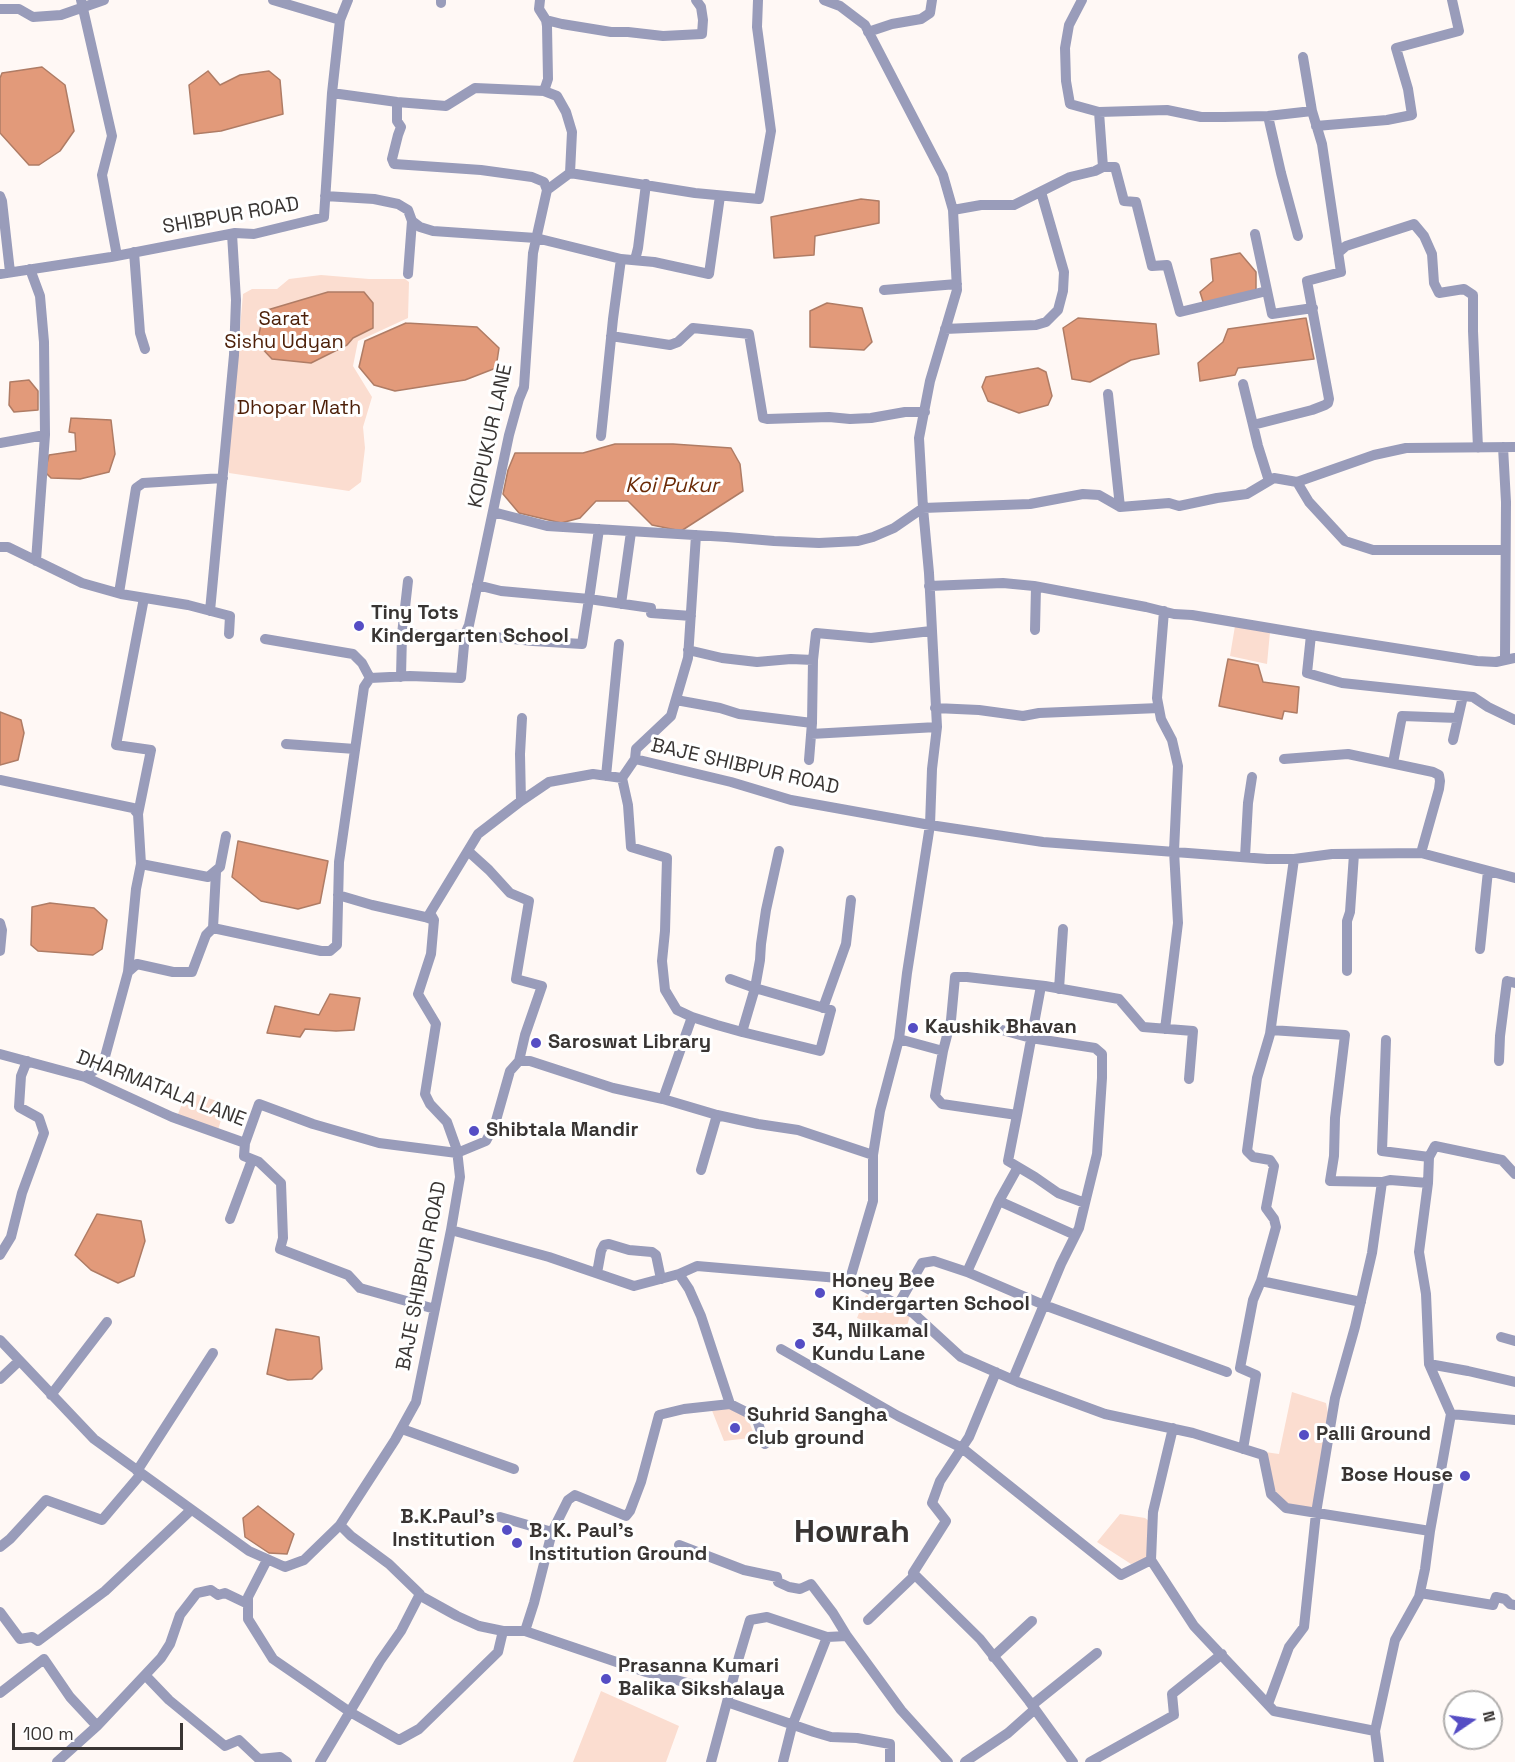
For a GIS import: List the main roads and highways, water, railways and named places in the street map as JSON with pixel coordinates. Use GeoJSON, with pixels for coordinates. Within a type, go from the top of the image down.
{"type":"FeatureCollection","features":[{"type":"Feature","properties":{"kind":"water"},"geometry":{"type":"Polygon","coordinates":[[[42,67],[65,85],[74,131],[60,151],[39,165],[29,165],[0,133],[0,78],[2,73],[42,67]]]}},
{"type":"Feature","properties":{"kind":"water"},"geometry":{"type":"Polygon","coordinates":[[[208,71],[220,85],[240,75],[269,71],[280,80],[283,114],[221,131],[194,134],[189,85],[208,71]]]}},
{"type":"Feature","properties":{"kind":"water"},"geometry":{"type":"Polygon","coordinates":[[[861,199],[879,201],[879,223],[815,236],[814,255],[774,258],[771,217],[861,199]]]}},
{"type":"Feature","properties":{"kind":"water"},"geometry":{"type":"Polygon","coordinates":[[[1240,253],[1256,272],[1256,291],[1205,308],[1200,292],[1213,281],[1211,259],[1240,253]]]}},
{"type":"Feature","properties":{"kind":"water"},"geometry":{"type":"Polygon","coordinates":[[[328,292],[364,292],[373,303],[373,328],[353,338],[347,345],[311,363],[272,359],[257,343],[264,311],[328,292]]]}},
{"type":"Feature","properties":{"kind":"water"},"geometry":{"type":"Polygon","coordinates":[[[827,303],[862,308],[872,342],[864,350],[810,347],[810,311],[827,303]]]}},
{"type":"Feature","properties":{"kind":"water"},"geometry":{"type":"Polygon","coordinates":[[[1078,318],[1156,324],[1159,354],[1131,360],[1090,382],[1072,379],[1063,328],[1078,318]]]}},
{"type":"Feature","properties":{"kind":"water"},"geometry":{"type":"Polygon","coordinates":[[[1306,318],[1314,359],[1238,368],[1235,375],[1200,381],[1198,363],[1223,342],[1228,329],[1306,318]]]}},
{"type":"Feature","properties":{"kind":"water"},"geometry":{"type":"Polygon","coordinates":[[[406,323],[477,327],[499,348],[496,368],[465,380],[395,391],[374,385],[359,367],[365,341],[406,323]]]}},
{"type":"Feature","properties":{"kind":"water"},"geometry":{"type":"Polygon","coordinates":[[[1038,368],[1046,372],[1052,396],[1048,405],[1019,413],[988,401],[982,387],[986,377],[1038,368]]]}},
{"type":"Feature","properties":{"kind":"water"},"geometry":{"type":"Polygon","coordinates":[[[29,380],[38,391],[38,410],[14,412],[9,405],[10,382],[29,380]]]}},
{"type":"Feature","properties":{"kind":"water"},"geometry":{"type":"Polygon","coordinates":[[[71,418],[111,420],[115,454],[109,472],[80,479],[51,478],[45,472],[49,455],[76,451],[75,433],[69,432],[71,418]]]}},
{"type":"Feature","properties":{"kind":"water","name":"Koi Pukur"},"geometry":{"type":"Polygon","coordinates":[[[615,444],[673,444],[731,448],[740,464],[743,491],[681,531],[652,525],[628,501],[596,501],[580,518],[561,523],[519,513],[503,494],[508,470],[515,453],[583,453],[615,444]]]}},
{"type":"Feature","properties":{"kind":"water"},"geometry":{"type":"Polygon","coordinates":[[[1228,659],[1258,665],[1263,682],[1299,687],[1297,713],[1284,711],[1282,719],[1219,706],[1228,659]]]}},
{"type":"Feature","properties":{"kind":"water"},"geometry":{"type":"Polygon","coordinates":[[[0,712],[21,720],[24,733],[18,760],[0,765],[0,712]]]}},
{"type":"Feature","properties":{"kind":"water"},"geometry":{"type":"Polygon","coordinates":[[[238,841],[328,861],[320,903],[298,909],[261,901],[232,877],[238,841]]]}},
{"type":"Feature","properties":{"kind":"water"},"geometry":{"type":"Polygon","coordinates":[[[50,903],[94,908],[107,920],[102,949],[93,955],[38,951],[31,945],[32,907],[50,903]]]}},
{"type":"Feature","properties":{"kind":"water"},"geometry":{"type":"Polygon","coordinates":[[[330,994],[360,998],[354,1030],[305,1029],[300,1037],[267,1033],[275,1006],[319,1015],[330,994]]]}},
{"type":"Feature","properties":{"kind":"water"},"geometry":{"type":"Polygon","coordinates":[[[97,1214],[141,1221],[145,1241],[134,1276],[118,1283],[91,1270],[75,1255],[97,1214]]]}},
{"type":"Feature","properties":{"kind":"water"},"geometry":{"type":"Polygon","coordinates":[[[276,1329],[319,1337],[322,1369],[312,1379],[288,1380],[267,1374],[276,1329]]]}},
{"type":"Feature","properties":{"kind":"water"},"geometry":{"type":"Polygon","coordinates":[[[258,1506],[294,1534],[287,1554],[269,1553],[245,1537],[243,1518],[258,1506]]]}},
{"type":"Feature","properties":{"kind":"place","name":"Tiny Tots Kindergarten School"},"geometry":{"type":"Point","coordinates":[359,626]}},
{"type":"Feature","properties":{"kind":"place","name":"Kaushik Bhavan"},"geometry":{"type":"Point","coordinates":[913,1028]}},
{"type":"Feature","properties":{"kind":"place","name":"Saroswat Library"},"geometry":{"type":"Point","coordinates":[536,1043]}},
{"type":"Feature","properties":{"kind":"place","name":"Shibtala Mandir"},"geometry":{"type":"Point","coordinates":[474,1131]}},
{"type":"Feature","properties":{"kind":"place","name":"Honey Bee Kindergarten School"},"geometry":{"type":"Point","coordinates":[820,1293]}},
{"type":"Feature","properties":{"kind":"place","name":"34, Nilkamal Kundu Lane"},"geometry":{"type":"Point","coordinates":[800,1344]}},
{"type":"Feature","properties":{"kind":"place","name":"Suhrid Sangha club ground"},"geometry":{"type":"Point","coordinates":[735,1428]}},
{"type":"Feature","properties":{"kind":"place","name":"Palli Ground"},"geometry":{"type":"Point","coordinates":[1304,1435]}},
{"type":"Feature","properties":{"kind":"place","name":"Bose House"},"geometry":{"type":"Point","coordinates":[1465,1476]}},
{"type":"Feature","properties":{"kind":"place","name":"B.K.Paul's Institution"},"geometry":{"type":"Point","coordinates":[507,1530]}},
{"type":"Feature","properties":{"kind":"place","name":"B. K. Paul's Institution Ground"},"geometry":{"type":"Point","coordinates":[517,1543]}},
{"type":"Feature","properties":{"kind":"place","name":"Prasanna Kumari Balika Sikshalaya"},"geometry":{"type":"Point","coordinates":[606,1679]}},
{"type":"Feature","properties":{"kind":"district","name":"Howrah"},"geometry":{"type":"Point","coordinates":[852,1533]}},
{"type":"Feature","properties":{"kind":"park label","name":"Sarat Sishu Udyan"},"geometry":{"type":"Point","coordinates":[284,332]}},
{"type":"Feature","properties":{"kind":"park label","name":"Dhopar Math"},"geometry":{"type":"Point","coordinates":[299,409]}}]}
